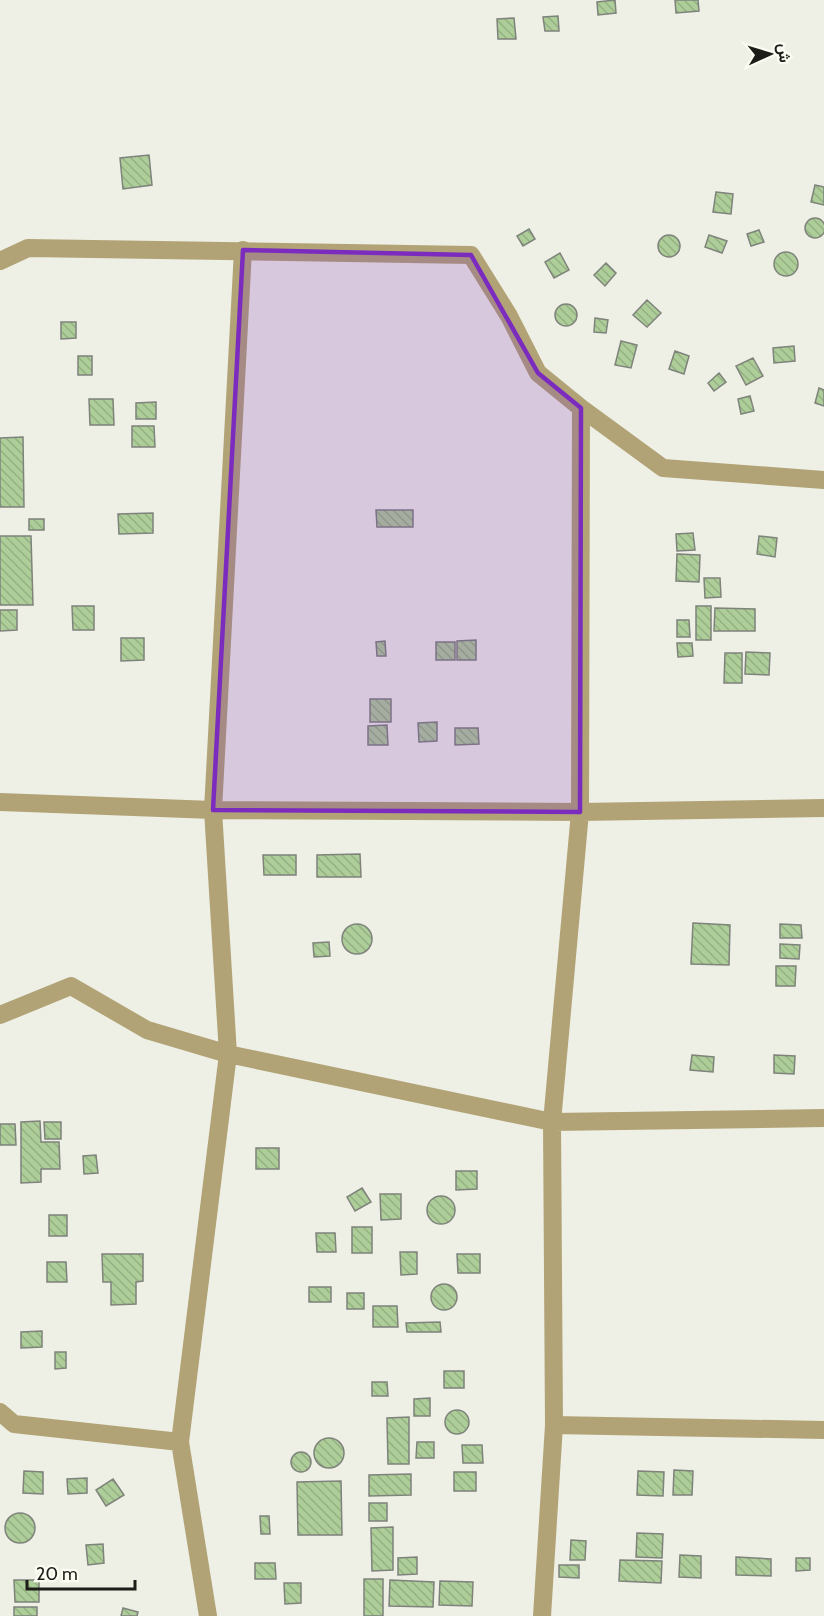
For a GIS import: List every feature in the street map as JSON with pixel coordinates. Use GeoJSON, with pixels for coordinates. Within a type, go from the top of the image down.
{"type":"FeatureCollection","features":[{"type":"Feature","properties":{"kind":"street"},"geometry":{"type":"LineString","coordinates":[[0,261],[28,248],[471,255],[509,316],[538,373],[581,408],[663,468],[824,480]]}},
{"type":"Feature","properties":{"kind":"street"},"geometry":{"type":"LineString","coordinates":[[208,1616],[180,1442],[228,1054],[213,810],[243,250]]}},
{"type":"Feature","properties":{"kind":"street"},"geometry":{"type":"LineString","coordinates":[[542,1616],[554,1425],[552,1122],[580,812],[581,408]]}},
{"type":"Feature","properties":{"kind":"street"},"geometry":{"type":"LineString","coordinates":[[0,802],[213,810],[580,812],[824,808]]}},
{"type":"Feature","properties":{"kind":"street"},"geometry":{"type":"LineString","coordinates":[[0,1015],[70,986],[147,1030],[228,1054],[552,1122],[824,1118]]}},
{"type":"Feature","properties":{"kind":"street"},"geometry":{"type":"LineString","coordinates":[[0,1412],[14,1424],[180,1442]]}},
{"type":"Feature","properties":{"kind":"street"},"geometry":{"type":"LineString","coordinates":[[554,1425],[824,1430]]}},
{"type":"Feature","properties":{"kind":"highlighted area"},"geometry":{"type":"Polygon","coordinates":[[[243,250],[471,255],[538,373],[581,408],[580,812],[213,810],[243,250]]]}},
{"type":"Feature","properties":{"kind":"building"},"geometry":{"type":"Polygon","coordinates":[[[615,0],[616,13],[598,15],[597,2],[615,0]]]}},
{"type":"Feature","properties":{"kind":"building"},"geometry":{"type":"Polygon","coordinates":[[[675,0],[698,0],[699,11],[676,13],[675,0]]]}},
{"type":"Feature","properties":{"kind":"building"},"geometry":{"type":"Polygon","coordinates":[[[558,16],[559,31],[545,31],[543,17],[558,16]]]}},
{"type":"Feature","properties":{"kind":"building"},"geometry":{"type":"Polygon","coordinates":[[[514,18],[516,39],[498,39],[497,19],[514,18]]]}},
{"type":"Feature","properties":{"kind":"building"},"geometry":{"type":"Polygon","coordinates":[[[149,155],[152,185],[123,189],[120,158],[149,155]]]}},
{"type":"Feature","properties":{"kind":"building"},"geometry":{"type":"Polygon","coordinates":[[[815,185],[824,187],[824,205],[811,202],[815,185]]]}},
{"type":"Feature","properties":{"kind":"building"},"geometry":{"type":"Polygon","coordinates":[[[716,192],[733,194],[731,214],[713,212],[716,192]]]}},
{"type":"Feature","properties":{"kind":"building"},"geometry":{"type":"Polygon","coordinates":[[[815,218],[822,221],[825,228],[822,235],[815,238],[808,235],[805,228],[808,221],[815,218]]]}},
{"type":"Feature","properties":{"kind":"building"},"geometry":{"type":"Polygon","coordinates":[[[529,229],[535,239],[523,246],[517,236],[529,229]]]}},
{"type":"Feature","properties":{"kind":"building"},"geometry":{"type":"Polygon","coordinates":[[[759,230],[764,242],[751,246],[747,234],[759,230]]]}},
{"type":"Feature","properties":{"kind":"building"},"geometry":{"type":"Polygon","coordinates":[[[669,235],[677,238],[680,246],[677,254],[669,257],[661,254],[658,246],[661,238],[669,235]]]}},
{"type":"Feature","properties":{"kind":"building"},"geometry":{"type":"Polygon","coordinates":[[[709,235],[727,241],[722,253],[705,247],[709,235]]]}},
{"type":"Feature","properties":{"kind":"building"},"geometry":{"type":"Polygon","coordinates":[[[786,252],[795,255],[798,264],[795,273],[786,276],[777,273],[774,264],[777,255],[786,252]]]}},
{"type":"Feature","properties":{"kind":"building"},"geometry":{"type":"Polygon","coordinates":[[[560,253],[569,270],[554,278],[545,262],[560,253]]]}},
{"type":"Feature","properties":{"kind":"building"},"geometry":{"type":"Polygon","coordinates":[[[606,263],[616,273],[605,286],[594,275],[606,263]]]}},
{"type":"Feature","properties":{"kind":"building"},"geometry":{"type":"Polygon","coordinates":[[[647,300],[661,313],[647,327],[633,315],[647,300]]]}},
{"type":"Feature","properties":{"kind":"building"},"geometry":{"type":"Polygon","coordinates":[[[566,304],[574,307],[577,315],[574,323],[566,326],[558,323],[555,315],[558,307],[566,304]]]}},
{"type":"Feature","properties":{"kind":"building"},"geometry":{"type":"Polygon","coordinates":[[[595,318],[608,320],[606,333],[594,332],[595,318]]]}},
{"type":"Feature","properties":{"kind":"building"},"geometry":{"type":"Polygon","coordinates":[[[61,322],[76,322],[76,338],[61,339],[61,322]]]}},
{"type":"Feature","properties":{"kind":"building"},"geometry":{"type":"Polygon","coordinates":[[[621,341],[637,345],[631,368],[615,365],[621,341]]]}},
{"type":"Feature","properties":{"kind":"building"},"geometry":{"type":"Polygon","coordinates":[[[794,346],[795,361],[774,363],[773,348],[794,346]]]}},
{"type":"Feature","properties":{"kind":"building"},"geometry":{"type":"Polygon","coordinates":[[[675,351],[689,356],[684,374],[669,369],[675,351]]]}},
{"type":"Feature","properties":{"kind":"building"},"geometry":{"type":"Polygon","coordinates":[[[78,356],[92,356],[92,375],[78,375],[78,356]]]}},
{"type":"Feature","properties":{"kind":"building"},"geometry":{"type":"Polygon","coordinates":[[[753,358],[763,376],[746,385],[736,366],[753,358]]]}},
{"type":"Feature","properties":{"kind":"building"},"geometry":{"type":"Polygon","coordinates":[[[719,373],[726,382],[714,391],[708,383],[719,373]]]}},
{"type":"Feature","properties":{"kind":"building"},"geometry":{"type":"Polygon","coordinates":[[[819,388],[824,390],[824,406],[815,403],[819,388]]]}},
{"type":"Feature","properties":{"kind":"building"},"geometry":{"type":"Polygon","coordinates":[[[750,396],[754,411],[741,414],[738,399],[750,396]]]}},
{"type":"Feature","properties":{"kind":"building"},"geometry":{"type":"Polygon","coordinates":[[[89,399],[113,399],[114,425],[90,425],[89,399]]]}},
{"type":"Feature","properties":{"kind":"building"},"geometry":{"type":"Polygon","coordinates":[[[156,402],[156,419],[136,419],[136,403],[156,402]]]}},
{"type":"Feature","properties":{"kind":"building"},"geometry":{"type":"Polygon","coordinates":[[[132,426],[154,426],[155,447],[132,447],[132,426]]]}},
{"type":"Feature","properties":{"kind":"building"},"geometry":{"type":"Polygon","coordinates":[[[23,437],[24,507],[0,507],[0,438],[23,437]]]}},
{"type":"Feature","properties":{"kind":"building"},"geometry":{"type":"Polygon","coordinates":[[[376,510],[413,510],[413,527],[377,527],[376,510]]]}},
{"type":"Feature","properties":{"kind":"building"},"geometry":{"type":"Polygon","coordinates":[[[153,513],[153,533],[119,534],[118,514],[153,513]]]}},
{"type":"Feature","properties":{"kind":"building"},"geometry":{"type":"Polygon","coordinates":[[[29,519],[44,519],[44,530],[29,530],[29,519]]]}},
{"type":"Feature","properties":{"kind":"building"},"geometry":{"type":"Polygon","coordinates":[[[693,533],[695,550],[677,551],[676,534],[693,533]]]}},
{"type":"Feature","properties":{"kind":"building"},"geometry":{"type":"Polygon","coordinates":[[[0,536],[31,536],[33,605],[0,605],[0,536]]]}},
{"type":"Feature","properties":{"kind":"building"},"geometry":{"type":"Polygon","coordinates":[[[759,536],[777,538],[775,557],[757,554],[759,536]]]}},
{"type":"Feature","properties":{"kind":"building"},"geometry":{"type":"Polygon","coordinates":[[[677,554],[700,555],[699,582],[676,581],[677,554]]]}},
{"type":"Feature","properties":{"kind":"building"},"geometry":{"type":"Polygon","coordinates":[[[704,578],[720,578],[721,597],[705,598],[704,578]]]}},
{"type":"Feature","properties":{"kind":"building"},"geometry":{"type":"Polygon","coordinates":[[[72,606],[94,606],[94,630],[73,630],[72,606]]]}},
{"type":"Feature","properties":{"kind":"building"},"geometry":{"type":"Polygon","coordinates":[[[696,606],[711,606],[711,640],[696,640],[696,606]]]}},
{"type":"Feature","properties":{"kind":"building"},"geometry":{"type":"Polygon","coordinates":[[[715,608],[755,609],[755,631],[714,631],[715,608]]]}},
{"type":"Feature","properties":{"kind":"building"},"geometry":{"type":"Polygon","coordinates":[[[0,610],[17,610],[17,630],[0,631],[0,610]]]}},
{"type":"Feature","properties":{"kind":"building"},"geometry":{"type":"Polygon","coordinates":[[[677,620],[689,620],[690,637],[677,637],[677,620]]]}},
{"type":"Feature","properties":{"kind":"building"},"geometry":{"type":"Polygon","coordinates":[[[121,638],[144,638],[144,660],[121,661],[121,638]]]}},
{"type":"Feature","properties":{"kind":"building"},"geometry":{"type":"Polygon","coordinates":[[[476,640],[476,660],[457,660],[457,641],[476,640]]]}},
{"type":"Feature","properties":{"kind":"building"},"geometry":{"type":"Polygon","coordinates":[[[385,641],[386,656],[377,656],[376,642],[385,641]]]}},
{"type":"Feature","properties":{"kind":"building"},"geometry":{"type":"Polygon","coordinates":[[[436,642],[455,642],[455,660],[436,660],[436,642]]]}},
{"type":"Feature","properties":{"kind":"building"},"geometry":{"type":"Polygon","coordinates":[[[677,643],[692,643],[693,656],[678,657],[677,643]]]}},
{"type":"Feature","properties":{"kind":"building"},"geometry":{"type":"Polygon","coordinates":[[[746,652],[770,653],[769,675],[745,674],[746,652]]]}},
{"type":"Feature","properties":{"kind":"building"},"geometry":{"type":"Polygon","coordinates":[[[725,653],[742,653],[742,683],[724,683],[725,653]]]}},
{"type":"Feature","properties":{"kind":"building"},"geometry":{"type":"Polygon","coordinates":[[[370,699],[391,699],[391,722],[370,722],[370,699]]]}},
{"type":"Feature","properties":{"kind":"building"},"geometry":{"type":"Polygon","coordinates":[[[437,722],[437,741],[419,742],[418,723],[437,722]]]}},
{"type":"Feature","properties":{"kind":"building"},"geometry":{"type":"Polygon","coordinates":[[[387,725],[388,745],[368,745],[368,726],[387,725]]]}},
{"type":"Feature","properties":{"kind":"building"},"geometry":{"type":"Polygon","coordinates":[[[455,728],[478,728],[479,744],[455,745],[455,728]]]}},
{"type":"Feature","properties":{"kind":"building"},"geometry":{"type":"Polygon","coordinates":[[[360,854],[361,877],[317,877],[317,855],[360,854]]]}},
{"type":"Feature","properties":{"kind":"building"},"geometry":{"type":"Polygon","coordinates":[[[263,855],[296,855],[296,875],[264,875],[263,855]]]}},
{"type":"Feature","properties":{"kind":"building"},"geometry":{"type":"Polygon","coordinates":[[[693,923],[730,925],[729,965],[691,964],[693,923]]]}},
{"type":"Feature","properties":{"kind":"building"},"geometry":{"type":"Polygon","coordinates":[[[357,924],[368,928],[372,939],[368,950],[357,954],[346,950],[342,939],[346,928],[357,924]]]}},
{"type":"Feature","properties":{"kind":"building"},"geometry":{"type":"Polygon","coordinates":[[[780,924],[801,925],[802,938],[780,938],[780,924]]]}},
{"type":"Feature","properties":{"kind":"building"},"geometry":{"type":"Polygon","coordinates":[[[329,942],[330,956],[314,957],[313,943],[329,942]]]}},
{"type":"Feature","properties":{"kind":"building"},"geometry":{"type":"Polygon","coordinates":[[[780,944],[800,945],[799,959],[780,958],[780,944]]]}},
{"type":"Feature","properties":{"kind":"building"},"geometry":{"type":"Polygon","coordinates":[[[776,966],[796,966],[795,986],[776,986],[776,966]]]}},
{"type":"Feature","properties":{"kind":"building"},"geometry":{"type":"Polygon","coordinates":[[[692,1055],[714,1057],[713,1072],[690,1070],[692,1055]]]}},
{"type":"Feature","properties":{"kind":"building"},"geometry":{"type":"Polygon","coordinates":[[[774,1055],[795,1056],[794,1074],[774,1073],[774,1055]]]}},
{"type":"Feature","properties":{"kind":"building"},"geometry":{"type":"Polygon","coordinates":[[[40,1121],[41,1142],[59,1142],[60,1169],[41,1169],[41,1182],[21,1183],[21,1122],[40,1121]]]}},
{"type":"Feature","properties":{"kind":"building"},"geometry":{"type":"Polygon","coordinates":[[[44,1122],[61,1122],[61,1139],[45,1139],[44,1122]]]}},
{"type":"Feature","properties":{"kind":"building"},"geometry":{"type":"Polygon","coordinates":[[[0,1124],[15,1124],[16,1145],[0,1145],[0,1124]]]}},
{"type":"Feature","properties":{"kind":"building"},"geometry":{"type":"Polygon","coordinates":[[[256,1148],[279,1148],[279,1169],[256,1169],[256,1148]]]}},
{"type":"Feature","properties":{"kind":"building"},"geometry":{"type":"Polygon","coordinates":[[[96,1155],[98,1173],[84,1174],[83,1156],[96,1155]]]}},
{"type":"Feature","properties":{"kind":"building"},"geometry":{"type":"Polygon","coordinates":[[[456,1171],[477,1171],[477,1189],[456,1190],[456,1171]]]}},
{"type":"Feature","properties":{"kind":"building"},"geometry":{"type":"Polygon","coordinates":[[[362,1188],[371,1202],[355,1211],[347,1197],[362,1188]]]}},
{"type":"Feature","properties":{"kind":"building"},"geometry":{"type":"Polygon","coordinates":[[[380,1194],[401,1194],[401,1219],[381,1220],[380,1194]]]}},
{"type":"Feature","properties":{"kind":"building"},"geometry":{"type":"Polygon","coordinates":[[[441,1196],[451,1200],[455,1210],[451,1220],[441,1224],[431,1220],[427,1210],[431,1200],[441,1196]]]}},
{"type":"Feature","properties":{"kind":"building"},"geometry":{"type":"Polygon","coordinates":[[[49,1215],[67,1215],[67,1236],[49,1236],[49,1215]]]}},
{"type":"Feature","properties":{"kind":"building"},"geometry":{"type":"Polygon","coordinates":[[[352,1227],[372,1227],[372,1253],[352,1253],[352,1227]]]}},
{"type":"Feature","properties":{"kind":"building"},"geometry":{"type":"Polygon","coordinates":[[[316,1233],[335,1233],[336,1252],[317,1252],[316,1233]]]}},
{"type":"Feature","properties":{"kind":"building"},"geometry":{"type":"Polygon","coordinates":[[[400,1252],[417,1252],[417,1274],[401,1275],[400,1252]]]}},
{"type":"Feature","properties":{"kind":"building"},"geometry":{"type":"Polygon","coordinates":[[[102,1254],[143,1254],[143,1281],[136,1282],[136,1304],[111,1305],[111,1282],[103,1282],[102,1254]]]}},
{"type":"Feature","properties":{"kind":"building"},"geometry":{"type":"Polygon","coordinates":[[[457,1254],[480,1254],[480,1273],[458,1273],[457,1254]]]}},
{"type":"Feature","properties":{"kind":"building"},"geometry":{"type":"Polygon","coordinates":[[[47,1262],[66,1262],[67,1282],[47,1282],[47,1262]]]}},
{"type":"Feature","properties":{"kind":"building"},"geometry":{"type":"Polygon","coordinates":[[[444,1284],[453,1288],[457,1297],[453,1306],[444,1310],[435,1306],[431,1297],[435,1288],[444,1284]]]}},
{"type":"Feature","properties":{"kind":"building"},"geometry":{"type":"Polygon","coordinates":[[[309,1287],[331,1287],[331,1302],[309,1302],[309,1287]]]}},
{"type":"Feature","properties":{"kind":"building"},"geometry":{"type":"Polygon","coordinates":[[[347,1293],[364,1293],[364,1309],[347,1309],[347,1293]]]}},
{"type":"Feature","properties":{"kind":"building"},"geometry":{"type":"Polygon","coordinates":[[[373,1306],[397,1306],[398,1327],[373,1327],[373,1306]]]}},
{"type":"Feature","properties":{"kind":"building"},"geometry":{"type":"Polygon","coordinates":[[[440,1322],[441,1332],[407,1332],[406,1323],[440,1322]]]}},
{"type":"Feature","properties":{"kind":"building"},"geometry":{"type":"Polygon","coordinates":[[[42,1331],[42,1347],[21,1348],[21,1332],[42,1331]]]}},
{"type":"Feature","properties":{"kind":"building"},"geometry":{"type":"Polygon","coordinates":[[[55,1352],[66,1352],[66,1368],[55,1369],[55,1352]]]}},
{"type":"Feature","properties":{"kind":"building"},"geometry":{"type":"Polygon","coordinates":[[[444,1371],[464,1371],[464,1388],[444,1388],[444,1371]]]}},
{"type":"Feature","properties":{"kind":"building"},"geometry":{"type":"Polygon","coordinates":[[[372,1382],[387,1382],[388,1396],[372,1396],[372,1382]]]}},
{"type":"Feature","properties":{"kind":"building"},"geometry":{"type":"Polygon","coordinates":[[[430,1398],[430,1416],[414,1416],[414,1399],[430,1398]]]}},
{"type":"Feature","properties":{"kind":"building"},"geometry":{"type":"Polygon","coordinates":[[[457,1410],[466,1413],[469,1422],[466,1431],[457,1434],[448,1431],[445,1422],[448,1413],[457,1410]]]}},
{"type":"Feature","properties":{"kind":"building"},"geometry":{"type":"Polygon","coordinates":[[[409,1417],[409,1464],[388,1464],[387,1418],[409,1417]]]}},
{"type":"Feature","properties":{"kind":"building"},"geometry":{"type":"Polygon","coordinates":[[[329,1438],[339,1443],[344,1453],[339,1463],[329,1468],[319,1463],[314,1453],[319,1443],[329,1438]]]}},
{"type":"Feature","properties":{"kind":"building"},"geometry":{"type":"Polygon","coordinates":[[[417,1442],[434,1442],[434,1458],[416,1458],[417,1442]]]}},
{"type":"Feature","properties":{"kind":"building"},"geometry":{"type":"Polygon","coordinates":[[[462,1445],[482,1445],[483,1463],[463,1463],[462,1445]]]}},
{"type":"Feature","properties":{"kind":"building"},"geometry":{"type":"Polygon","coordinates":[[[301,1452],[308,1455],[311,1462],[308,1469],[301,1472],[294,1469],[291,1462],[294,1455],[301,1452]]]}},
{"type":"Feature","properties":{"kind":"building"},"geometry":{"type":"Polygon","coordinates":[[[674,1470],[693,1471],[692,1495],[673,1495],[674,1470]]]}},
{"type":"Feature","properties":{"kind":"building"},"geometry":{"type":"Polygon","coordinates":[[[24,1471],[43,1472],[43,1494],[23,1493],[24,1471]]]}},
{"type":"Feature","properties":{"kind":"building"},"geometry":{"type":"Polygon","coordinates":[[[638,1471],[664,1472],[663,1496],[637,1495],[638,1471]]]}},
{"type":"Feature","properties":{"kind":"building"},"geometry":{"type":"Polygon","coordinates":[[[454,1472],[476,1472],[476,1491],[454,1491],[454,1472]]]}},
{"type":"Feature","properties":{"kind":"building"},"geometry":{"type":"Polygon","coordinates":[[[411,1474],[411,1495],[369,1496],[369,1475],[411,1474]]]}},
{"type":"Feature","properties":{"kind":"building"},"geometry":{"type":"Polygon","coordinates":[[[87,1478],[87,1493],[68,1494],[67,1479],[87,1478]]]}},
{"type":"Feature","properties":{"kind":"building"},"geometry":{"type":"Polygon","coordinates":[[[113,1479],[124,1495],[106,1506],[96,1490],[113,1479]]]}},
{"type":"Feature","properties":{"kind":"building"},"geometry":{"type":"Polygon","coordinates":[[[341,1481],[342,1535],[298,1535],[297,1482],[341,1481]]]}},
{"type":"Feature","properties":{"kind":"building"},"geometry":{"type":"Polygon","coordinates":[[[369,1503],[387,1503],[387,1521],[369,1521],[369,1503]]]}},
{"type":"Feature","properties":{"kind":"building"},"geometry":{"type":"Polygon","coordinates":[[[20,1513],[31,1517],[35,1528],[31,1539],[20,1543],[9,1539],[5,1528],[9,1517],[20,1513]]]}},
{"type":"Feature","properties":{"kind":"building"},"geometry":{"type":"Polygon","coordinates":[[[260,1516],[269,1516],[270,1534],[261,1534],[260,1516]]]}},
{"type":"Feature","properties":{"kind":"building"},"geometry":{"type":"Polygon","coordinates":[[[393,1527],[393,1570],[372,1571],[371,1528],[393,1527]]]}},
{"type":"Feature","properties":{"kind":"building"},"geometry":{"type":"Polygon","coordinates":[[[637,1533],[663,1534],[662,1558],[636,1557],[637,1533]]]}},
{"type":"Feature","properties":{"kind":"building"},"geometry":{"type":"Polygon","coordinates":[[[571,1540],[586,1541],[585,1560],[570,1560],[571,1540]]]}},
{"type":"Feature","properties":{"kind":"building"},"geometry":{"type":"Polygon","coordinates":[[[103,1544],[104,1563],[88,1565],[86,1545],[103,1544]]]}},
{"type":"Feature","properties":{"kind":"building"},"geometry":{"type":"Polygon","coordinates":[[[680,1555],[701,1556],[701,1578],[679,1577],[680,1555]]]}},
{"type":"Feature","properties":{"kind":"building"},"geometry":{"type":"Polygon","coordinates":[[[417,1557],[417,1574],[398,1575],[398,1558],[417,1557]]]}},
{"type":"Feature","properties":{"kind":"building"},"geometry":{"type":"Polygon","coordinates":[[[736,1557],[771,1559],[771,1576],[736,1575],[736,1557]]]}},
{"type":"Feature","properties":{"kind":"building"},"geometry":{"type":"Polygon","coordinates":[[[796,1558],[810,1558],[810,1570],[796,1571],[796,1558]]]}},
{"type":"Feature","properties":{"kind":"building"},"geometry":{"type":"Polygon","coordinates":[[[620,1560],[662,1561],[661,1583],[619,1581],[620,1560]]]}},
{"type":"Feature","properties":{"kind":"building"},"geometry":{"type":"Polygon","coordinates":[[[255,1563],[275,1563],[276,1579],[255,1579],[255,1563]]]}},
{"type":"Feature","properties":{"kind":"building"},"geometry":{"type":"Polygon","coordinates":[[[559,1565],[579,1565],[579,1578],[559,1577],[559,1565]]]}},
{"type":"Feature","properties":{"kind":"building"},"geometry":{"type":"Polygon","coordinates":[[[364,1579],[383,1579],[383,1616],[364,1616],[364,1579]]]}},
{"type":"Feature","properties":{"kind":"building"},"geometry":{"type":"Polygon","coordinates":[[[14,1580],[39,1580],[39,1602],[15,1602],[14,1580]]]}},
{"type":"Feature","properties":{"kind":"building"},"geometry":{"type":"Polygon","coordinates":[[[390,1580],[434,1582],[433,1607],[389,1606],[390,1580]]]}},
{"type":"Feature","properties":{"kind":"building"},"geometry":{"type":"Polygon","coordinates":[[[440,1581],[473,1582],[472,1606],[439,1605],[440,1581]]]}},
{"type":"Feature","properties":{"kind":"building"},"geometry":{"type":"Polygon","coordinates":[[[284,1583],[301,1583],[301,1603],[285,1604],[284,1583]]]}},
{"type":"Feature","properties":{"kind":"building"},"geometry":{"type":"Polygon","coordinates":[[[14,1607],[37,1607],[37,1616],[14,1616],[14,1607]]]}},
{"type":"Feature","properties":{"kind":"building"},"geometry":{"type":"Polygon","coordinates":[[[123,1608],[138,1612],[137,1616],[121,1616],[123,1608]]]}}]}
